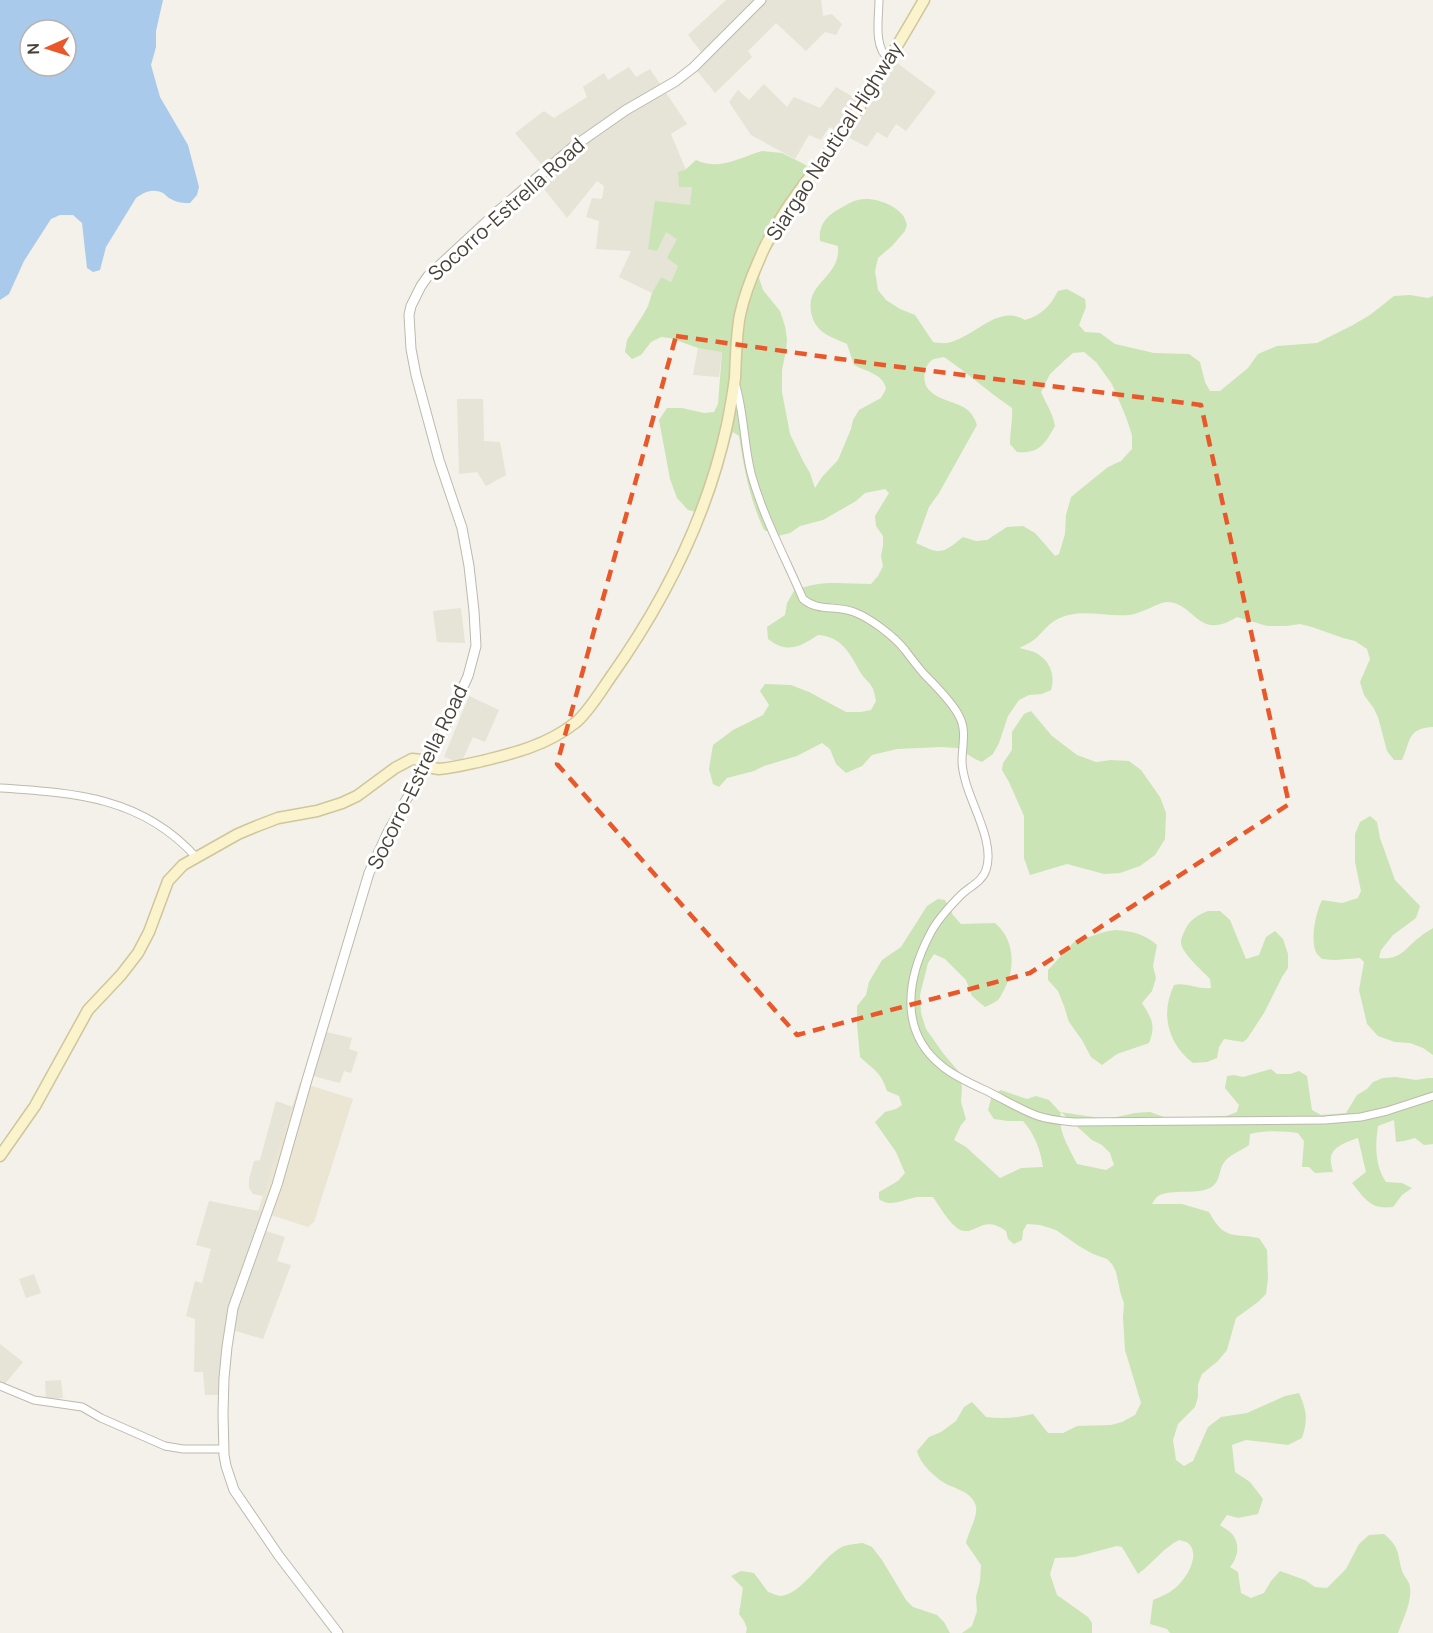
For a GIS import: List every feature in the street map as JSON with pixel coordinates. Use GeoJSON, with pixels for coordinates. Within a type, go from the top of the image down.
{"type":"FeatureCollection","features":[{"type":"Feature","properties":{"kind":"main road","name":"Siargao Nautical Highway"},"geometry":{"type":"LineString","coordinates":[[0,1156],[35,1106],[88,1010],[138,953],[149,932],[168,881],[183,865],[257,826],[278,818],[317,811],[342,803],[357,796],[395,768],[412,759],[417,758],[433,768],[447,769],[524,751],[562,733],[581,717],[621,663],[652,614],[672,578],[709,493],[727,424],[735,379],[736,342],[744,299],[773,229],[865,99],[924,0]]}},
{"type":"Feature","properties":{"kind":"street","name":"Socorro-Estrella Road"},"geometry":{"type":"LineString","coordinates":[[338,1633],[279,1556],[234,1490],[228,1474],[224,1449],[224,1378],[226,1347],[233,1308],[277,1185],[369,873],[398,812],[427,763],[468,676],[476,646],[469,566],[462,528],[439,460],[413,363],[409,315],[414,298],[429,276],[444,260],[544,171],[601,127],[676,81],[719,44],[761,0]]}},
{"type":"Feature","properties":{"kind":"street"},"geometry":{"type":"LineString","coordinates":[[879,0],[879,44],[889,59]]}},
{"type":"Feature","properties":{"kind":"street"},"geometry":{"type":"LineString","coordinates":[[735,379],[752,474],[768,520],[803,599],[811,606],[844,609],[856,613],[892,637],[959,716],[964,736],[962,768],[983,831],[988,864],[978,882],[963,894],[935,926],[916,965],[910,998],[911,1016],[926,1051],[942,1067],[1036,1115],[1074,1122],[1325,1120],[1361,1117],[1433,1096]]}},
{"type":"Feature","properties":{"kind":"street"},"geometry":{"type":"LineString","coordinates":[[0,788],[66,793],[125,808],[165,828],[196,857]]}},
{"type":"Feature","properties":{"kind":"street"},"geometry":{"type":"LineString","coordinates":[[0,1386],[34,1400],[82,1407],[101,1418],[165,1446],[183,1449],[224,1449]]}},
{"type":"Feature","properties":{"kind":"highlighted area"},"geometry":{"type":"Polygon","coordinates":[[[676,336],[1201,405],[1289,804],[1030,973],[797,1035],[557,764],[676,336]]]}},
{"type":"Feature","properties":{"kind":"shaded area"},"geometry":{"type":"Polygon","coordinates":[[[726,0],[821,0],[823,16],[832,14],[842,24],[836,35],[825,32],[806,51],[776,23],[748,51],[752,57],[715,93],[694,67],[705,57],[688,35],[726,0]]]}},
{"type":"Feature","properties":{"kind":"shaded area"},"geometry":{"type":"Polygon","coordinates":[[[893,60],[936,92],[906,131],[896,124],[887,138],[877,132],[867,147],[829,127],[821,140],[809,135],[795,159],[751,135],[729,102],[738,90],[749,100],[764,84],[787,107],[794,97],[820,108],[836,87],[865,104],[893,60]]]}},
{"type":"Feature","properties":{"kind":"shaded area"},"geometry":{"type":"Polygon","coordinates":[[[629,67],[636,77],[650,69],[687,124],[671,134],[693,187],[690,205],[648,248],[657,251],[665,231],[678,239],[678,266],[671,282],[661,277],[652,293],[619,277],[631,251],[596,249],[599,221],[586,217],[592,198],[602,199],[604,186],[597,181],[567,218],[537,180],[547,171],[515,133],[544,111],[554,118],[587,97],[583,87],[604,73],[608,80],[629,67]]]}},
{"type":"Feature","properties":{"kind":"shaded area"},"geometry":{"type":"Polygon","coordinates":[[[698,348],[722,351],[719,377],[693,375],[698,348]]]}},
{"type":"Feature","properties":{"kind":"shaded area"},"geometry":{"type":"Polygon","coordinates":[[[457,399],[483,399],[484,441],[500,442],[506,475],[486,486],[477,472],[459,474],[457,399]]]}},
{"type":"Feature","properties":{"kind":"shaded area"},"geometry":{"type":"Polygon","coordinates":[[[461,608],[465,643],[437,642],[433,611],[461,608]]]}},
{"type":"Feature","properties":{"kind":"shaded area"},"geometry":{"type":"Polygon","coordinates":[[[469,696],[499,710],[485,742],[473,737],[461,763],[444,757],[469,696]]]}},
{"type":"Feature","properties":{"kind":"shaded area"},"geometry":{"type":"Polygon","coordinates":[[[326,1032],[352,1038],[349,1049],[358,1052],[351,1073],[344,1071],[340,1083],[313,1076],[326,1032]]]}},
{"type":"Feature","properties":{"kind":"shaded area"},"geometry":{"type":"Polygon","coordinates":[[[300,1082],[353,1099],[314,1222],[308,1227],[258,1211],[300,1082]]]}},
{"type":"Feature","properties":{"kind":"shaded area"},"geometry":{"type":"Polygon","coordinates":[[[276,1101],[296,1108],[268,1197],[253,1194],[249,1188],[249,1179],[254,1161],[260,1160],[276,1101]]]}},
{"type":"Feature","properties":{"kind":"shaded area"},"geometry":{"type":"Polygon","coordinates":[[[209,1201],[264,1212],[257,1228],[285,1237],[277,1261],[291,1265],[263,1339],[229,1329],[226,1395],[205,1395],[203,1372],[194,1372],[195,1319],[186,1316],[195,1281],[202,1283],[211,1249],[196,1245],[209,1201]]]}},
{"type":"Feature","properties":{"kind":"shaded area"},"geometry":{"type":"Polygon","coordinates":[[[34,1274],[41,1293],[26,1298],[19,1279],[34,1274]]]}},
{"type":"Feature","properties":{"kind":"shaded area"},"geometry":{"type":"Polygon","coordinates":[[[0,1344],[23,1362],[4,1385],[0,1382],[0,1344]]]}},
{"type":"Feature","properties":{"kind":"shaded area"},"geometry":{"type":"Polygon","coordinates":[[[61,1380],[63,1398],[46,1399],[45,1381],[61,1380]]]}},
{"type":"Feature","properties":{"kind":"green space"},"geometry":{"type":"Polygon","coordinates":[[[762,151],[782,153],[804,164],[814,173],[813,187],[763,262],[759,278],[763,290],[780,311],[785,326],[787,339],[782,370],[782,392],[790,434],[815,488],[838,460],[859,410],[881,398],[886,389],[878,376],[854,365],[847,344],[820,329],[811,312],[814,293],[829,273],[837,257],[838,246],[820,241],[822,225],[832,214],[856,201],[870,199],[883,202],[895,208],[904,217],[907,225],[905,231],[878,258],[875,271],[878,290],[886,300],[915,315],[933,342],[951,342],[997,318],[1015,316],[1025,320],[1031,318],[1045,309],[1058,291],[1067,289],[1085,299],[1086,307],[1079,325],[1085,332],[1100,333],[1115,344],[1154,353],[1189,354],[1200,362],[1210,391],[1220,391],[1248,368],[1258,354],[1277,346],[1317,343],[1370,315],[1394,296],[1410,295],[1428,298],[1433,296],[1433,727],[1414,733],[1402,760],[1394,760],[1387,751],[1378,717],[1364,695],[1360,682],[1370,659],[1367,649],[1355,641],[1300,624],[1267,626],[1237,617],[1224,624],[1213,625],[1205,623],[1176,604],[1167,602],[1128,615],[1082,613],[1064,616],[1053,622],[1035,639],[1019,648],[1034,652],[1044,659],[1052,673],[1051,690],[1019,700],[1008,716],[993,754],[982,762],[957,748],[897,749],[872,755],[862,766],[846,773],[836,764],[830,749],[822,743],[797,756],[727,778],[719,787],[713,784],[709,769],[713,745],[733,730],[763,715],[769,705],[760,691],[765,684],[791,685],[846,712],[871,710],[876,701],[872,687],[840,643],[827,636],[818,635],[793,647],[781,646],[768,639],[767,627],[785,615],[787,603],[794,591],[823,584],[871,584],[883,566],[881,556],[883,536],[876,526],[875,516],[889,493],[885,489],[865,493],[856,501],[823,520],[800,526],[790,533],[778,536],[764,530],[748,484],[739,436],[733,432],[717,485],[704,514],[688,510],[677,498],[670,479],[659,420],[667,408],[682,408],[704,413],[714,412],[718,404],[722,352],[698,348],[661,337],[651,342],[641,355],[632,359],[625,352],[627,340],[648,306],[661,277],[671,282],[678,266],[667,258],[677,239],[666,232],[657,251],[648,249],[655,201],[690,205],[692,187],[679,187],[678,172],[685,170],[696,160],[721,164],[762,151]],[[1084,352],[1073,353],[1050,374],[1041,392],[1055,426],[1048,438],[1036,449],[1017,452],[1010,444],[1012,408],[944,357],[930,361],[924,374],[927,388],[936,396],[969,411],[977,425],[929,507],[916,543],[931,550],[941,551],[963,537],[976,541],[987,540],[1007,527],[1023,526],[1035,533],[1055,556],[1059,554],[1071,497],[1108,467],[1121,461],[1132,449],[1132,435],[1126,417],[1112,384],[1096,362],[1084,352]]]}},
{"type":"Feature","properties":{"kind":"green space"},"geometry":{"type":"Polygon","coordinates":[[[1031,711],[1052,736],[1077,755],[1096,762],[1129,761],[1141,770],[1160,797],[1166,813],[1165,839],[1155,855],[1140,866],[1120,873],[1104,874],[1067,864],[1030,875],[1024,858],[1024,816],[1002,770],[1003,763],[1012,750],[1012,732],[1024,714],[1031,711]]]}},
{"type":"Feature","properties":{"kind":"green space"},"geometry":{"type":"Polygon","coordinates":[[[1370,816],[1377,822],[1380,838],[1395,880],[1420,906],[1416,918],[1393,935],[1381,950],[1379,958],[1398,955],[1433,928],[1433,1055],[1410,1043],[1395,1042],[1378,1036],[1367,1024],[1359,990],[1364,962],[1360,958],[1322,959],[1314,947],[1314,926],[1322,900],[1342,903],[1358,898],[1361,891],[1355,862],[1355,834],[1360,822],[1370,816]]]}},
{"type":"Feature","properties":{"kind":"green space"},"geometry":{"type":"Polygon","coordinates":[[[938,899],[945,900],[961,924],[995,923],[1006,937],[1011,953],[1011,971],[1005,988],[995,1002],[985,1007],[972,996],[966,980],[945,959],[934,954],[928,963],[920,995],[921,1013],[926,1029],[959,1072],[962,1087],[961,1102],[966,1119],[954,1140],[966,1147],[1000,1178],[1021,1168],[1043,1167],[1036,1142],[1023,1121],[994,1119],[988,1110],[992,1095],[1001,1090],[1027,1099],[1036,1096],[1049,1100],[1060,1112],[1061,1112],[1100,1118],[1112,1118],[1150,1112],[1178,1119],[1226,1116],[1237,1112],[1239,1105],[1225,1088],[1227,1076],[1243,1077],[1271,1069],[1277,1074],[1299,1071],[1307,1076],[1312,1110],[1321,1115],[1346,1113],[1357,1095],[1373,1082],[1383,1078],[1416,1080],[1433,1078],[1433,1144],[1424,1145],[1415,1138],[1396,1142],[1394,1120],[1378,1126],[1377,1155],[1382,1176],[1386,1182],[1402,1183],[1412,1188],[1402,1195],[1393,1207],[1374,1205],[1352,1183],[1366,1172],[1358,1138],[1342,1144],[1332,1153],[1333,1172],[1315,1173],[1309,1167],[1302,1167],[1304,1141],[1298,1133],[1274,1131],[1250,1134],[1249,1145],[1225,1161],[1213,1186],[1201,1191],[1170,1192],[1157,1197],[1152,1204],[1182,1204],[1209,1212],[1224,1231],[1259,1238],[1267,1250],[1266,1294],[1236,1318],[1227,1350],[1202,1374],[1198,1384],[1195,1407],[1178,1424],[1173,1440],[1176,1460],[1184,1466],[1193,1461],[1208,1427],[1221,1417],[1247,1413],[1285,1396],[1299,1393],[1304,1405],[1306,1421],[1302,1438],[1288,1445],[1246,1440],[1232,1445],[1235,1472],[1250,1482],[1263,1499],[1258,1514],[1238,1518],[1227,1515],[1220,1525],[1232,1534],[1237,1543],[1236,1556],[1230,1567],[1238,1572],[1241,1593],[1251,1598],[1264,1593],[1280,1571],[1305,1580],[1315,1587],[1327,1588],[1346,1569],[1359,1544],[1369,1535],[1384,1534],[1395,1547],[1410,1589],[1407,1608],[1398,1633],[1170,1633],[1167,1629],[1150,1624],[1153,1600],[1174,1589],[1183,1580],[1193,1561],[1192,1548],[1188,1543],[1179,1540],[1138,1574],[1122,1547],[1117,1546],[1075,1557],[1055,1558],[1050,1574],[1057,1595],[1088,1617],[1092,1623],[1092,1633],[962,1633],[972,1626],[977,1611],[976,1597],[981,1565],[966,1543],[976,1515],[976,1507],[974,1501],[966,1493],[940,1480],[929,1470],[917,1451],[929,1437],[941,1432],[956,1421],[964,1407],[972,1402],[986,1417],[1010,1418],[1033,1414],[1048,1433],[1063,1433],[1077,1426],[1111,1425],[1122,1422],[1135,1415],[1141,1403],[1125,1350],[1124,1303],[1116,1272],[1107,1259],[1093,1254],[1056,1230],[1040,1225],[1027,1224],[1022,1240],[1014,1244],[1008,1239],[1006,1231],[990,1224],[968,1231],[957,1228],[933,1197],[917,1197],[892,1203],[879,1199],[879,1192],[898,1181],[905,1173],[896,1152],[875,1122],[885,1112],[902,1105],[899,1096],[887,1091],[880,1075],[860,1057],[857,1006],[866,995],[869,982],[882,960],[901,947],[927,906],[938,899]],[[1061,1112],[1062,1132],[1077,1164],[1106,1170],[1114,1165],[1110,1153],[1102,1145],[1092,1140],[1061,1112]]]}},
{"type":"Feature","properties":{"kind":"green space"},"geometry":{"type":"Polygon","coordinates":[[[1208,911],[1220,911],[1230,920],[1246,959],[1259,955],[1266,937],[1275,931],[1283,939],[1288,954],[1288,968],[1247,1039],[1243,1042],[1224,1039],[1219,1047],[1217,1058],[1207,1062],[1193,1063],[1172,1038],[1167,1017],[1174,985],[1211,988],[1210,979],[1188,956],[1181,942],[1190,922],[1208,911]]]}},
{"type":"Feature","properties":{"kind":"green space"},"geometry":{"type":"Polygon","coordinates":[[[1115,930],[1138,934],[1157,945],[1153,966],[1156,978],[1152,991],[1142,1003],[1150,1018],[1152,1031],[1149,1043],[1117,1054],[1102,1065],[1091,1057],[1069,1022],[1058,991],[1048,980],[1048,970],[1074,942],[1115,930]]]}},
{"type":"Feature","properties":{"kind":"green space"},"geometry":{"type":"Polygon","coordinates":[[[863,1543],[872,1547],[882,1560],[906,1600],[913,1607],[937,1615],[950,1633],[746,1633],[747,1628],[739,1614],[743,1588],[731,1576],[741,1571],[754,1573],[768,1592],[778,1596],[789,1594],[804,1583],[840,1548],[863,1543]]]}},
{"type":"Feature","properties":{"kind":"water"},"geometry":{"type":"Polygon","coordinates":[[[0,0],[163,0],[151,65],[160,97],[188,145],[199,187],[197,195],[190,203],[176,201],[156,191],[145,192],[136,198],[106,247],[100,270],[93,272],[87,268],[82,223],[73,215],[60,215],[51,219],[24,261],[9,294],[0,300],[0,0]]]}}]}
